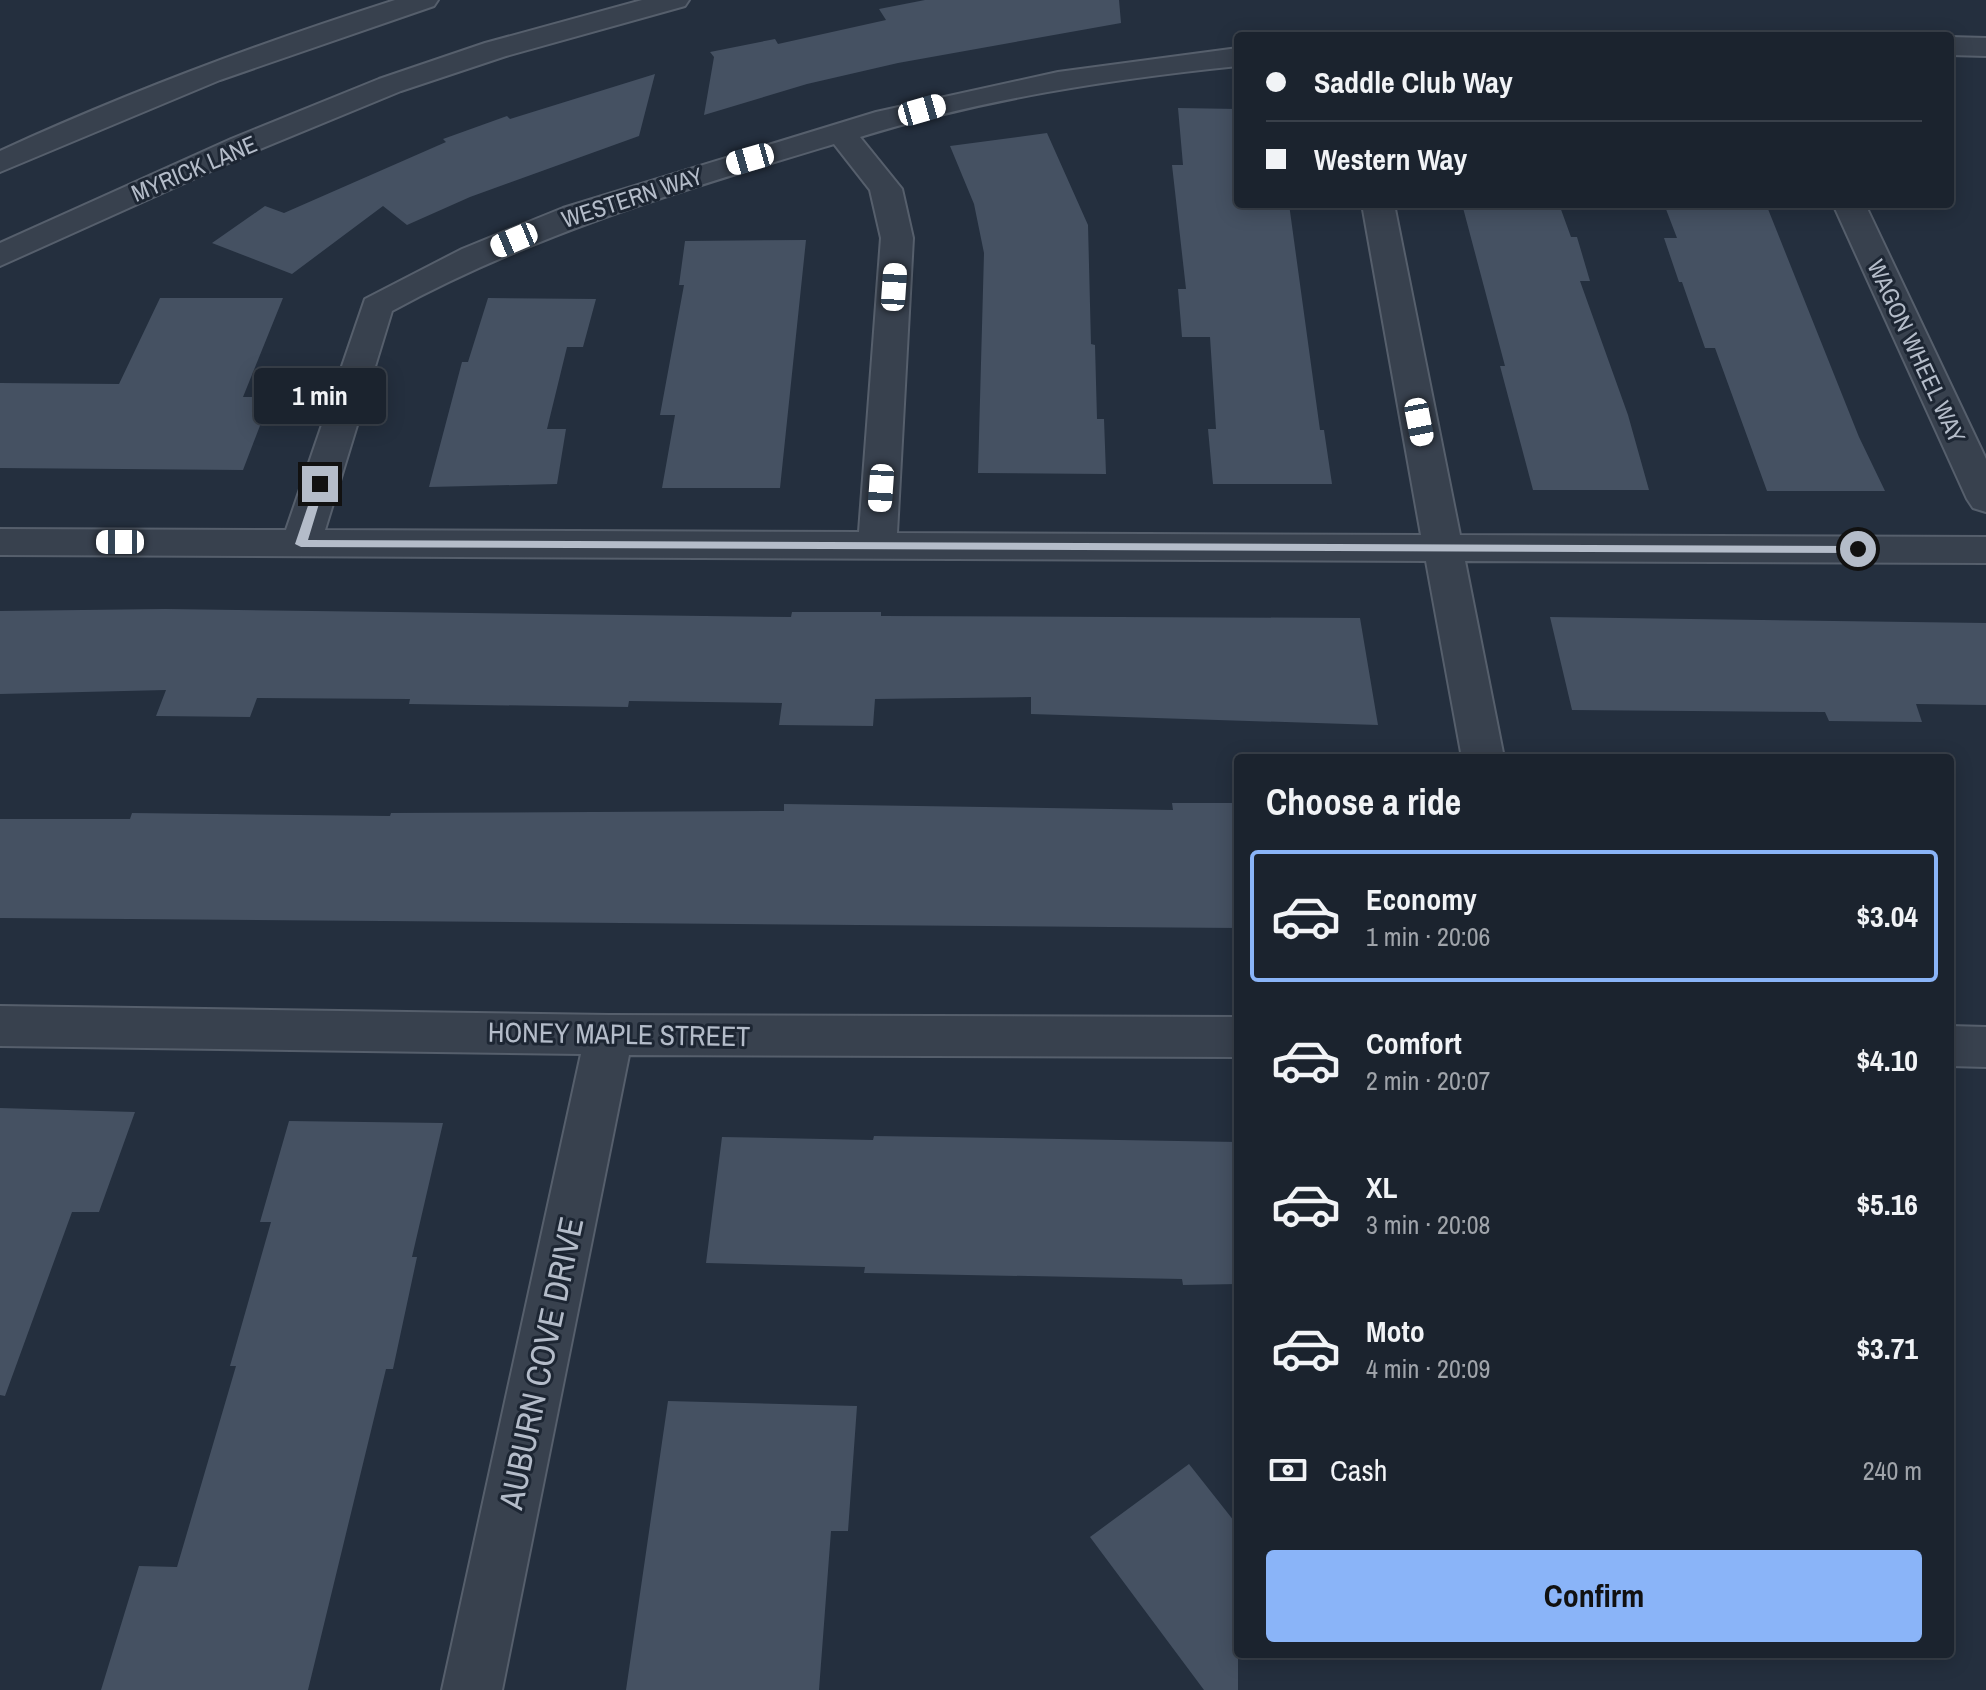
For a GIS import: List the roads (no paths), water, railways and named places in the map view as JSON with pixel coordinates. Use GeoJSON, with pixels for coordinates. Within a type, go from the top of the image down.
{"type":"FeatureCollection","features":[{"type":"Feature","properties":{"kind":"street"},"geometry":{"type":"LineString","coordinates":[[323,0],[363,50]]}},
{"type":"Feature","properties":{"kind":"street","name":"MYRICK LANE"},"geometry":{"type":"LineString","coordinates":[[0,256],[105,207],[363,50],[424,0]]}},
{"type":"Feature","properties":{"kind":"street","name":"MYRICK LANE"},"geometry":{"type":"LineString","coordinates":[[0,163],[62,133],[185,84],[363,50],[675,0]]}},
{"type":"Feature","properties":{"kind":"street"},"geometry":{"type":"LineString","coordinates":[[1954,46],[1986,47]]}},
{"type":"Feature","properties":{"kind":"street","name":"WESTERN WAY"},"geometry":{"type":"LineString","coordinates":[[301,544],[377,306],[426,277],[573,214],[949,103],[1089,75],[1234,57]]}},
{"type":"Feature","properties":{"kind":"street"},"geometry":{"type":"LineString","coordinates":[[841,133],[886,189],[897,238],[877,547]]}},
{"type":"Feature","properties":{"kind":"street"},"geometry":{"type":"LineString","coordinates":[[1379,208],[1482,754]]}},
{"type":"Feature","properties":{"kind":"street","name":"WAGON WHEEL WAY"},"geometry":{"type":"LineString","coordinates":[[1851,208],[1986,499]]}},
{"type":"Feature","properties":{"kind":"street"},"geometry":{"type":"LineString","coordinates":[[0,542],[1986,550]]}},
{"type":"Feature","properties":{"kind":"street","name":"HONEY MAPLE STREET"},"geometry":{"type":"LineString","coordinates":[[0,1026],[609,1035],[1234,1037]]}},
{"type":"Feature","properties":{"kind":"street","name":"AUBURN COVE DRIVE"},"geometry":{"type":"LineString","coordinates":[[472,1690],[609,1035]]}},
{"type":"Feature","properties":{"kind":"street"},"geometry":{"type":"LineString","coordinates":[[1954,1046],[1986,1047]]}}]}
